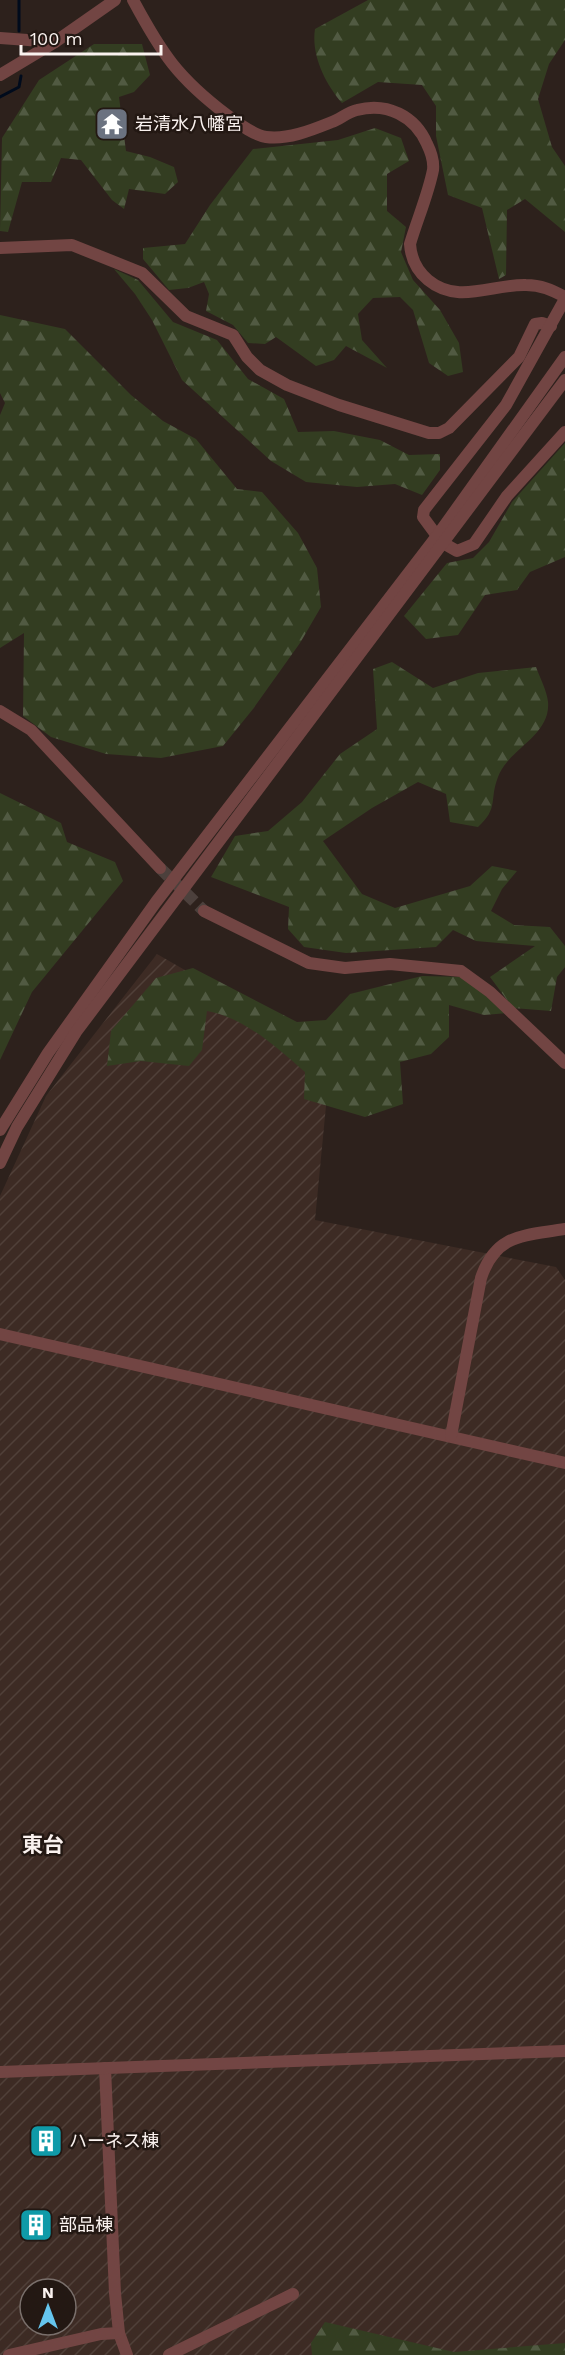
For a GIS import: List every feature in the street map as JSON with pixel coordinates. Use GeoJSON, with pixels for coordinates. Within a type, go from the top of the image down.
{"type":"FeatureCollection","features":[{"type":"Feature","properties":{"kind":"street"},"geometry":{"type":"LineString","coordinates":[[0,75],[55,42],[115,0]]}},
{"type":"Feature","properties":{"kind":"street"},"geometry":{"type":"LineString","coordinates":[[133,0],[169,63],[196,92],[238,123],[264,137],[281,138],[305,132],[354,110],[368,108],[382,108],[411,120],[419,128],[429,148],[433,169],[410,244],[411,257],[419,271],[435,286],[452,292],[470,293],[526,285],[543,287],[565,298],[506,405],[424,510],[423,517],[440,540],[457,551],[474,544],[507,496],[565,432]]}},
{"type":"Feature","properties":{"kind":"street"},"geometry":{"type":"LineString","coordinates":[[0,39],[55,42]]}},
{"type":"Feature","properties":{"kind":"street"},"geometry":{"type":"LineString","coordinates":[[0,248],[72,245],[142,273],[186,316],[233,334],[247,357],[260,370],[287,385],[339,405],[429,433],[439,433],[449,428],[504,374],[519,357],[535,324],[542,322],[550,326]]}},
{"type":"Feature","properties":{"kind":"street"},"geometry":{"type":"LineString","coordinates":[[0,1163],[17,1127],[76,1032],[440,540],[565,351]]}},
{"type":"Feature","properties":{"kind":"street"},"geometry":{"type":"LineString","coordinates":[[547,380],[565,357]]}},
{"type":"Feature","properties":{"kind":"street"},"geometry":{"type":"LineString","coordinates":[[0,1130],[48,1053],[156,902],[565,381]]}},
{"type":"Feature","properties":{"kind":"street"},"geometry":{"type":"LineString","coordinates":[[0,711],[31,730],[160,868]]}},
{"type":"Feature","properties":{"kind":"street"},"geometry":{"type":"LineString","coordinates":[[204,911],[309,963],[345,968],[390,964],[461,971],[490,992],[565,1063]]}},
{"type":"Feature","properties":{"kind":"street"},"geometry":{"type":"LineString","coordinates":[[451,1436],[481,1278],[487,1259],[501,1244],[526,1235],[565,1229]]}},
{"type":"Feature","properties":{"kind":"street"},"geometry":{"type":"LineString","coordinates":[[0,1334],[565,1463]]}},
{"type":"Feature","properties":{"kind":"street"},"geometry":{"type":"LineString","coordinates":[[0,2072],[565,2051]]}},
{"type":"Feature","properties":{"kind":"street"},"geometry":{"type":"LineString","coordinates":[[105,2068],[115,2293],[119,2333],[127,2355]]}},
{"type":"Feature","properties":{"kind":"street"},"geometry":{"type":"LineString","coordinates":[[169,2355],[293,2294]]}},
{"type":"Feature","properties":{"kind":"street"},"geometry":{"type":"LineString","coordinates":[[9,2355],[101,2334],[119,2333]]}},
{"type":"Feature","properties":{"kind":"shaded area"},"geometry":{"type":"Polygon","coordinates":[[[157,954],[331,1054],[315,1220],[556,1267],[565,1280],[565,2355],[0,2355],[0,1196],[46,1096],[157,954]]]}},
{"type":"Feature","properties":{"kind":"green space"},"geometry":{"type":"Polygon","coordinates":[[[368,0],[565,0],[565,40],[549,64],[538,99],[552,147],[565,166],[565,232],[525,199],[507,210],[506,275],[499,279],[482,208],[448,195],[436,136],[436,106],[422,85],[378,82],[342,103],[325,78],[317,59],[315,29],[368,0]]]}},
{"type":"Feature","properties":{"kind":"green space"},"geometry":{"type":"Polygon","coordinates":[[[94,44],[142,44],[150,75],[134,92],[119,97],[126,151],[150,157],[174,167],[178,182],[165,194],[129,189],[124,209],[112,200],[81,160],[61,158],[51,182],[22,182],[8,232],[0,231],[2,138],[39,80],[94,44]]]}},
{"type":"Feature","properties":{"kind":"green space"},"geometry":{"type":"Polygon","coordinates":[[[375,128],[401,138],[409,161],[387,174],[387,211],[406,227],[401,252],[413,280],[440,310],[459,343],[463,372],[448,376],[429,363],[413,310],[400,297],[373,298],[358,314],[362,340],[387,368],[346,346],[334,360],[316,366],[276,337],[265,344],[248,343],[233,325],[206,311],[209,294],[204,282],[188,288],[169,290],[143,259],[143,248],[185,244],[210,205],[253,149],[338,140],[375,128]]]}},
{"type":"Feature","properties":{"kind":"green space"},"geometry":{"type":"Polygon","coordinates":[[[114,269],[138,280],[173,322],[217,340],[248,379],[284,399],[298,432],[334,431],[380,440],[409,455],[440,454],[440,470],[422,495],[395,484],[357,487],[306,482],[271,461],[182,380],[152,320],[135,294],[114,269]]]}},
{"type":"Feature","properties":{"kind":"green space"},"geometry":{"type":"Polygon","coordinates":[[[0,315],[65,329],[131,395],[163,421],[196,439],[237,489],[262,492],[298,533],[317,568],[321,607],[300,643],[253,709],[223,746],[161,758],[106,754],[51,737],[23,716],[24,633],[0,648],[0,415],[5,403],[0,393],[0,315]]]}},
{"type":"Feature","properties":{"kind":"green space"},"geometry":{"type":"Polygon","coordinates":[[[565,443],[565,557],[530,572],[517,590],[485,595],[458,635],[426,639],[404,616],[447,563],[473,558],[489,542],[512,502],[565,443]]]}},
{"type":"Feature","properties":{"kind":"green space"},"geometry":{"type":"Polygon","coordinates":[[[392,662],[433,688],[478,673],[536,667],[545,689],[548,702],[547,714],[536,733],[503,767],[495,785],[489,814],[478,827],[450,822],[446,794],[418,782],[372,808],[323,841],[362,894],[395,908],[470,886],[492,866],[517,871],[502,889],[491,911],[514,925],[550,927],[565,946],[565,967],[557,977],[551,1011],[513,1008],[490,977],[535,946],[476,941],[453,930],[436,947],[346,953],[304,947],[288,929],[289,907],[211,877],[235,836],[268,831],[302,802],[340,754],[377,729],[373,669],[392,662]]]}},
{"type":"Feature","properties":{"kind":"green space"},"geometry":{"type":"Polygon","coordinates":[[[0,793],[61,823],[67,842],[115,862],[123,881],[32,992],[0,1060],[0,793]]]}},
{"type":"Feature","properties":{"kind":"green space"},"geometry":{"type":"Polygon","coordinates":[[[193,968],[297,1022],[326,1020],[350,994],[422,976],[467,977],[508,1013],[484,1015],[449,1005],[449,1037],[431,1054],[400,1062],[403,1104],[365,1117],[304,1099],[305,1072],[247,1027],[207,1011],[202,1050],[189,1066],[141,1061],[107,1066],[111,1031],[156,978],[193,968]]]}},
{"type":"Feature","properties":{"kind":"green space"},"geometry":{"type":"Polygon","coordinates":[[[325,2322],[454,2352],[565,2343],[565,2355],[312,2355],[311,2343],[325,2322]]]}},
{"type":"Feature","properties":{"kind":"waterway"},"geometry":{"type":"LineString","coordinates":[[19,0],[19,31]]}},
{"type":"Feature","properties":{"kind":"waterway"},"geometry":{"type":"LineString","coordinates":[[0,97],[19,87],[21,76]]}},
{"type":"Feature","properties":{"kind":"tunnel"},"geometry":{"type":"LineString","coordinates":[[160,868],[204,911]]}},
{"type":"Feature","properties":{"kind":"place","name":"岩清水八幡宮"},"geometry":{"type":"Point","coordinates":[112,124]}},
{"type":"Feature","properties":{"kind":"place","name":"ハーネス棟"},"geometry":{"type":"Point","coordinates":[46,2141]}},
{"type":"Feature","properties":{"kind":"place","name":"部品棟"},"geometry":{"type":"Point","coordinates":[36,2225]}},
{"type":"Feature","properties":{"kind":"district","name":"東台"},"geometry":{"type":"Point","coordinates":[43,1845]}}]}
